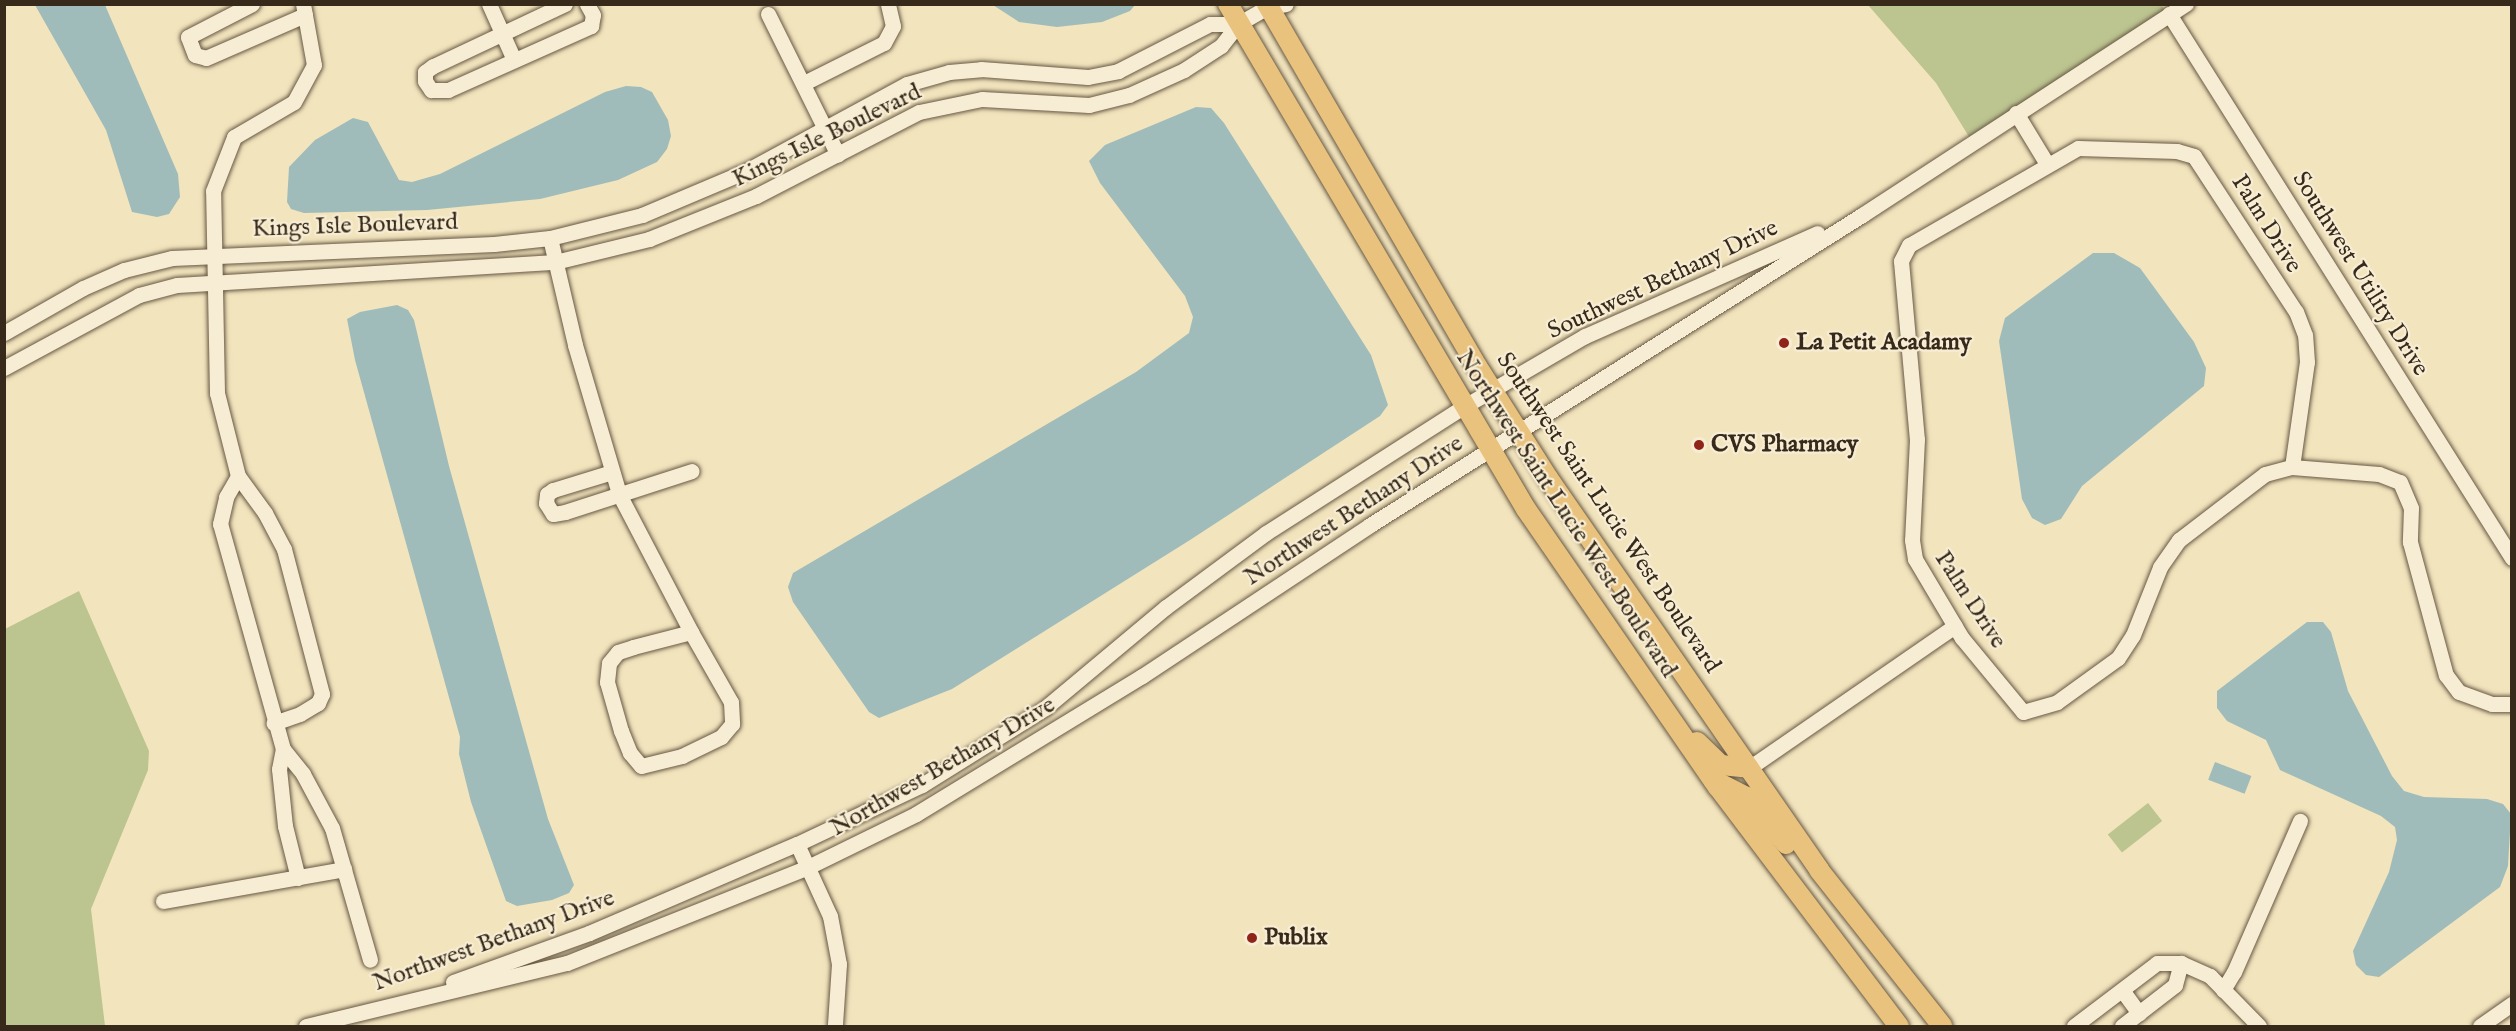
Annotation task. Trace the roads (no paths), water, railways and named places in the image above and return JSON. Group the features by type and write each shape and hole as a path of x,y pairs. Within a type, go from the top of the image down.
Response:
{"main road":[{"name":"Northwest Saint Lucie West Boulevard","path":"1228,4 1490,450 1654,696 1713,780 1899,1026"},
{"name":"Southwest Saint Lucie West Boulevard","path":"1273,5 1491,390 1749,768 1862,925 1942,1026"},
{"path":"1654,696 1721,765 1749,768"},
{"path":"1713,780 1752,802 1827,896 1862,925"}],"street":[{"path":"252,4 188,37 195,54 206,58 304,10 314,65 294,102 234,137 213,191 217,284 217,393 238,476 266,513 284,549 322,694 318,702 300,714 274,723"},
{"path":"489,4 514,60"},
{"path":"565,4 433,66 425,72 424,81 430,90 448,90 591,26 593,15 586,4"},
{"path":"804,83 884,43 893,26 888,4"},
{"name":"Southwest Bethany Drive","path":"1490,450 2186,4"},
{"path":"1238,24 1273,5"},
{"path":"768,14 838,155"},
{"name":"Southwest Utility Drive","path":"2169,14 2511,558"},
{"name":"Kings Isle Boulevard","path":"4,333 83,288 124,270 172,258 216,254 494,244 550,238 642,215 746,171 907,84 949,72 981,69 1088,77 1118,71 1210,24 1238,24"},
{"name":"Kings Isle Boulevard","path":"4,368 139,295 177,285 555,262 649,239 709,216 838,155 918,112 955,101 982,99 1089,105 1129,95 1193,64 1221,46 1238,24"},
{"path":"2016,112 2047,164"},
{"name":"Palm Drive","path":"2292,467 2307,362 2305,335 2296,312 2194,156 2177,151 2103,146 2078,148 1909,245 1901,261 1917,439 1913,549 1915,559 1955,626 2023,712 2057,702 2118,658 2133,635 2160,567 2179,540 2265,474 2292,467 2379,474 2400,482 2411,508 2410,542 2446,675 2459,692 2492,704 2511,704"},
{"name":"Southwest Bethany Drive","path":"1463,407 1585,336 1784,249 1884,199"},
{"path":"550,238 619,495 691,632 731,702 732,724 722,737 682,756 641,766 630,753 621,731 607,682 609,663 618,652 691,632"},
{"name":"Northwest Bethany Drive","path":"366,1011 589,933 797,844 922,785 1045,708 1166,607 1266,533 1463,407"},
{"name":"Northwest Bethany Drive","path":"306,1026 567,963 808,867 916,814 1052,732 1490,450"},
{"path":"612,472 553,490 547,494 546,503 553,514 692,471"},
{"path":"238,476 226,497 220,525 274,723 283,749 303,774 332,828 370,960"},
{"path":"1749,768 1955,626"},
{"path":"283,749 279,769 285,825 298,878"},
{"path":"2223,990 2300,821"},
{"path":"797,844 830,916 838,964 833,1026"},
{"path":"163,901 344,869"},
{"path":"2074,1026 2157,963 2181,963 2210,976 2259,1026"},
{"path":"2122,1026 2175,985 2181,963"},
{"path":"2122,990 2139,1013"},
{"path":"2480,1026 2511,1004"}],"water":[{"path":"35,5 105,5 178,174 180,197 169,214 157,217 132,212 106,130"},
{"path":"993,5 1135,5 1130,11 1102,22 1057,27 1019,22"},
{"path":"626,86 641,87 652,92 668,120 671,136 667,149 657,162 618,180 540,199 427,210 304,213 291,209 287,202 289,167 315,140 353,118 368,122 399,180 412,182 440,174 605,92"},
{"path":"1196,107 1211,108 1224,123 1371,355 1388,405 1380,416 1190,540 952,689 879,718 869,712 793,602 788,587 793,573 1136,372 1189,333 1193,317 1185,296 1100,183 1089,161 1105,145"},
{"path":"2093,253 2114,253 2140,268 2194,342 2206,368 2204,386 2082,486 2061,519 2045,525 2032,518 2022,499 1999,341 2005,318"},
{"path":"397,305 408,310 414,320 449,466 548,819 574,885 569,893 552,900 517,906 506,901 471,802 459,754 460,737 355,360 347,319 360,312"},
{"path":"2307,622 2323,622 2331,632 2348,691 2392,776 2404,791 2424,797 2487,799 2503,804 2511,814 2508,866 2500,887 2379,977 2366,975 2356,965 2353,951 2389,872 2397,840 2395,827 2381,816 2280,770 2266,740 2227,721 2217,708 2217,691"},
{"path":"2215,762 2251,776 2245,794 2208,780"}],"place":[{"name":"La Petit Acadamy","path":"1784,343"},
{"name":"CVS Pharmacy","path":"1699,445"},
{"name":"Publix","path":"1252,938"}]}
